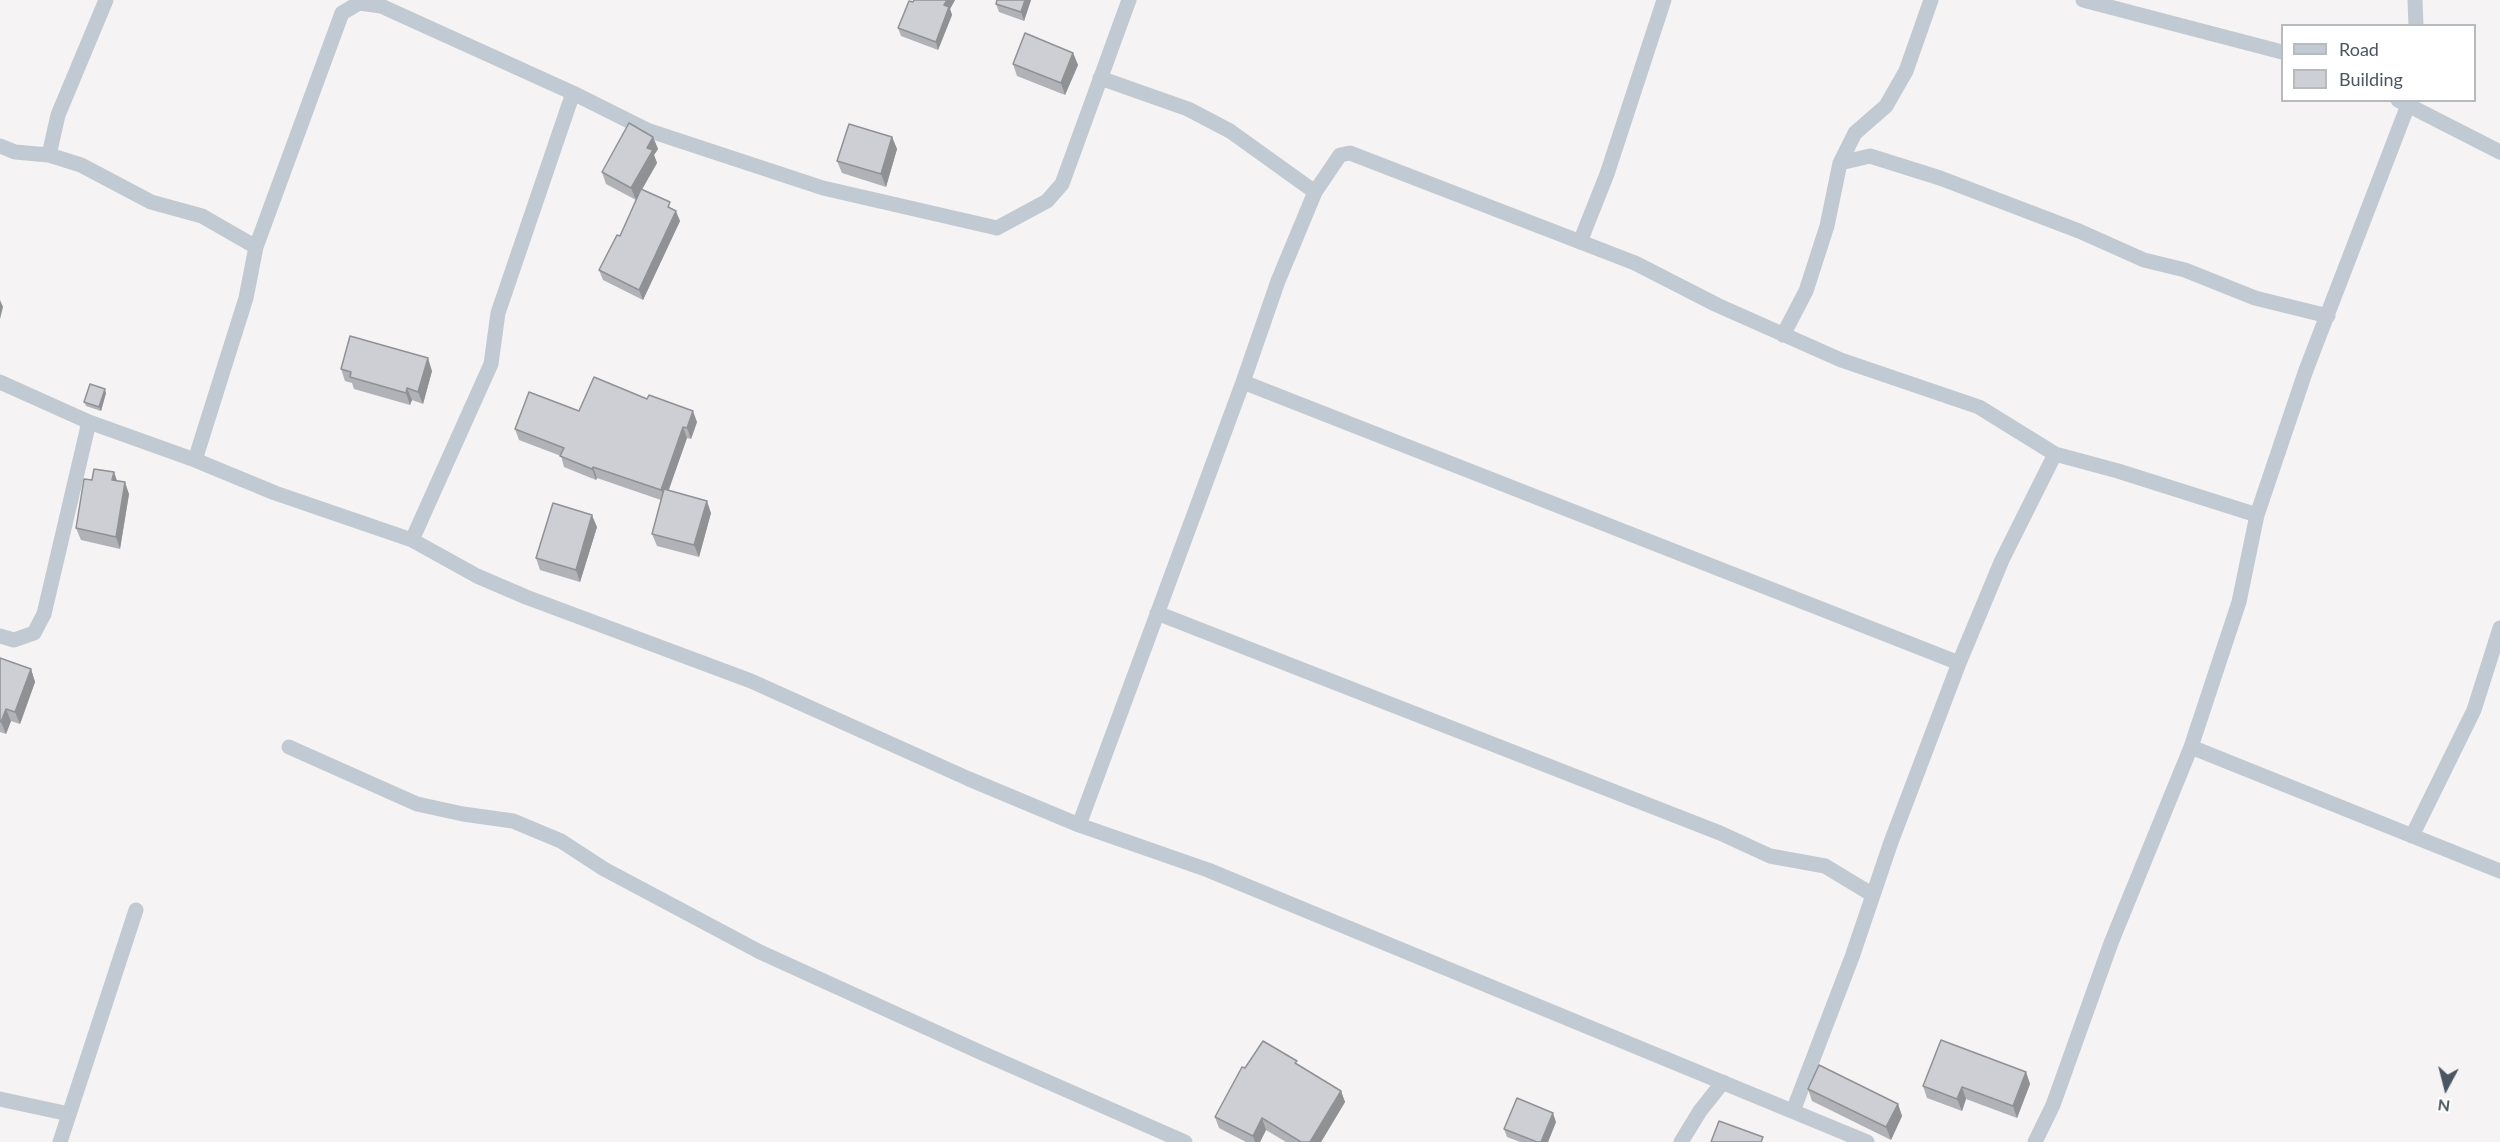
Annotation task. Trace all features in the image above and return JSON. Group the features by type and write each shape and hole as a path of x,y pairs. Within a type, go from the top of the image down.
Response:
{"street":[{"path":"49,155 58,115 106,0"},
{"path":"195,460 246,298 256,247 342,13 359,2 381,6 573,93 647,130 823,188 997,228 1047,201 1062,184 1129,0"},
{"path":"1580,242 1607,174 1664,0"},
{"path":"1783,335 1806,291 1827,226 1840,163 1855,133 1886,106 1906,71 1931,0"},
{"path":"2084,0 2281,51"},
{"path":"2415,0 2416,24"},
{"path":"1100,78 1188,109 1230,131 1314,192"},
{"path":"412,540 491,364 498,313 573,93"},
{"path":"2035,1142 2053,1105 2111,943 2191,747 2238,602 2257,515 2306,370 2328,316 2405,102 2500,152"},
{"path":"0,146 15,152 49,155 81,165 151,202 202,216 256,247"},
{"path":"1079,825 1243,382 1278,281 1314,192 1340,154 1350,153 1635,263 1717,305 1841,360 1978,407 2055,454 2118,471 2257,515"},
{"path":"1840,163 1870,156 1920,172 2079,231 2145,260 2185,270 2255,298 2328,316"},
{"path":"0,382 89,422 195,460 275,493 412,540 477,576 526,597 751,681 969,779 1079,825 1208,870 1867,1142"},
{"path":"1243,382 1959,663"},
{"path":"0,636 14,640 34,633 44,614 89,422"},
{"path":"1793,1111 1852,957 1959,663 2002,560 2055,454"},
{"path":"1156,613 1720,833 1770,855 1825,866 1873,895"},
{"path":"2412,836 2474,710 2500,628"},
{"path":"288,747 417,804 463,814 513,821 561,841 604,869 760,952 1185,1142"},
{"path":"2191,747 2500,872"},
{"path":"62,1141 136,910"},
{"path":"1681,1142 1700,1111 1723,1082"},
{"path":"0,1099 69,1114"}],"building":[{"path":"947,0 944,5 949,7 936,42 898,28 909,1"},
{"path":"997,0 1025,0 1021,12 996,4"},
{"path":"1025,33 1073,53 1061,83 1013,64"},
{"path":"629,123 653,137 647,148 653,150 631,188 602,172"},
{"path":"849,124 892,137 881,174 837,161"},
{"path":"641,189 670,202 668,207 676,211 639,290 599,270 617,235 620,236"},
{"path":"350,336 428,358 418,392 407,388 406,393 350,377 351,372 341,369"},
{"path":"594,377 647,399 649,395 693,411 687,428 683,427 661,490 593,467 592,469 560,456 564,448 515,429 529,392 579,411"},
{"path":"90,384 105,389 99,407 84,402"},
{"path":"94,469 114,472 112,480 125,482 116,537 76,528 84,479 92,480"},
{"path":"664,489 707,501 694,545 652,534"},
{"path":"553,503 592,515 576,570 536,558"},
{"path":"0,658 31,669 15,712 6,709 1,722 0,721"},
{"path":"1941,1040 2026,1072 2013,1106 1962,1087 1957,1099 1923,1086"},
{"path":"1263,1041 1341,1091 1310,1142 1301,1142 1262,1118 1253,1136 1215,1117 1242,1067 1245,1068"},
{"path":"1819,1065 1898,1104 1886,1127 1808,1089"},
{"path":"1517,1098 1553,1113 1541,1142 1504,1129"},
{"path":"1719,1121 1763,1137 1761,1142 1711,1142"}]}
